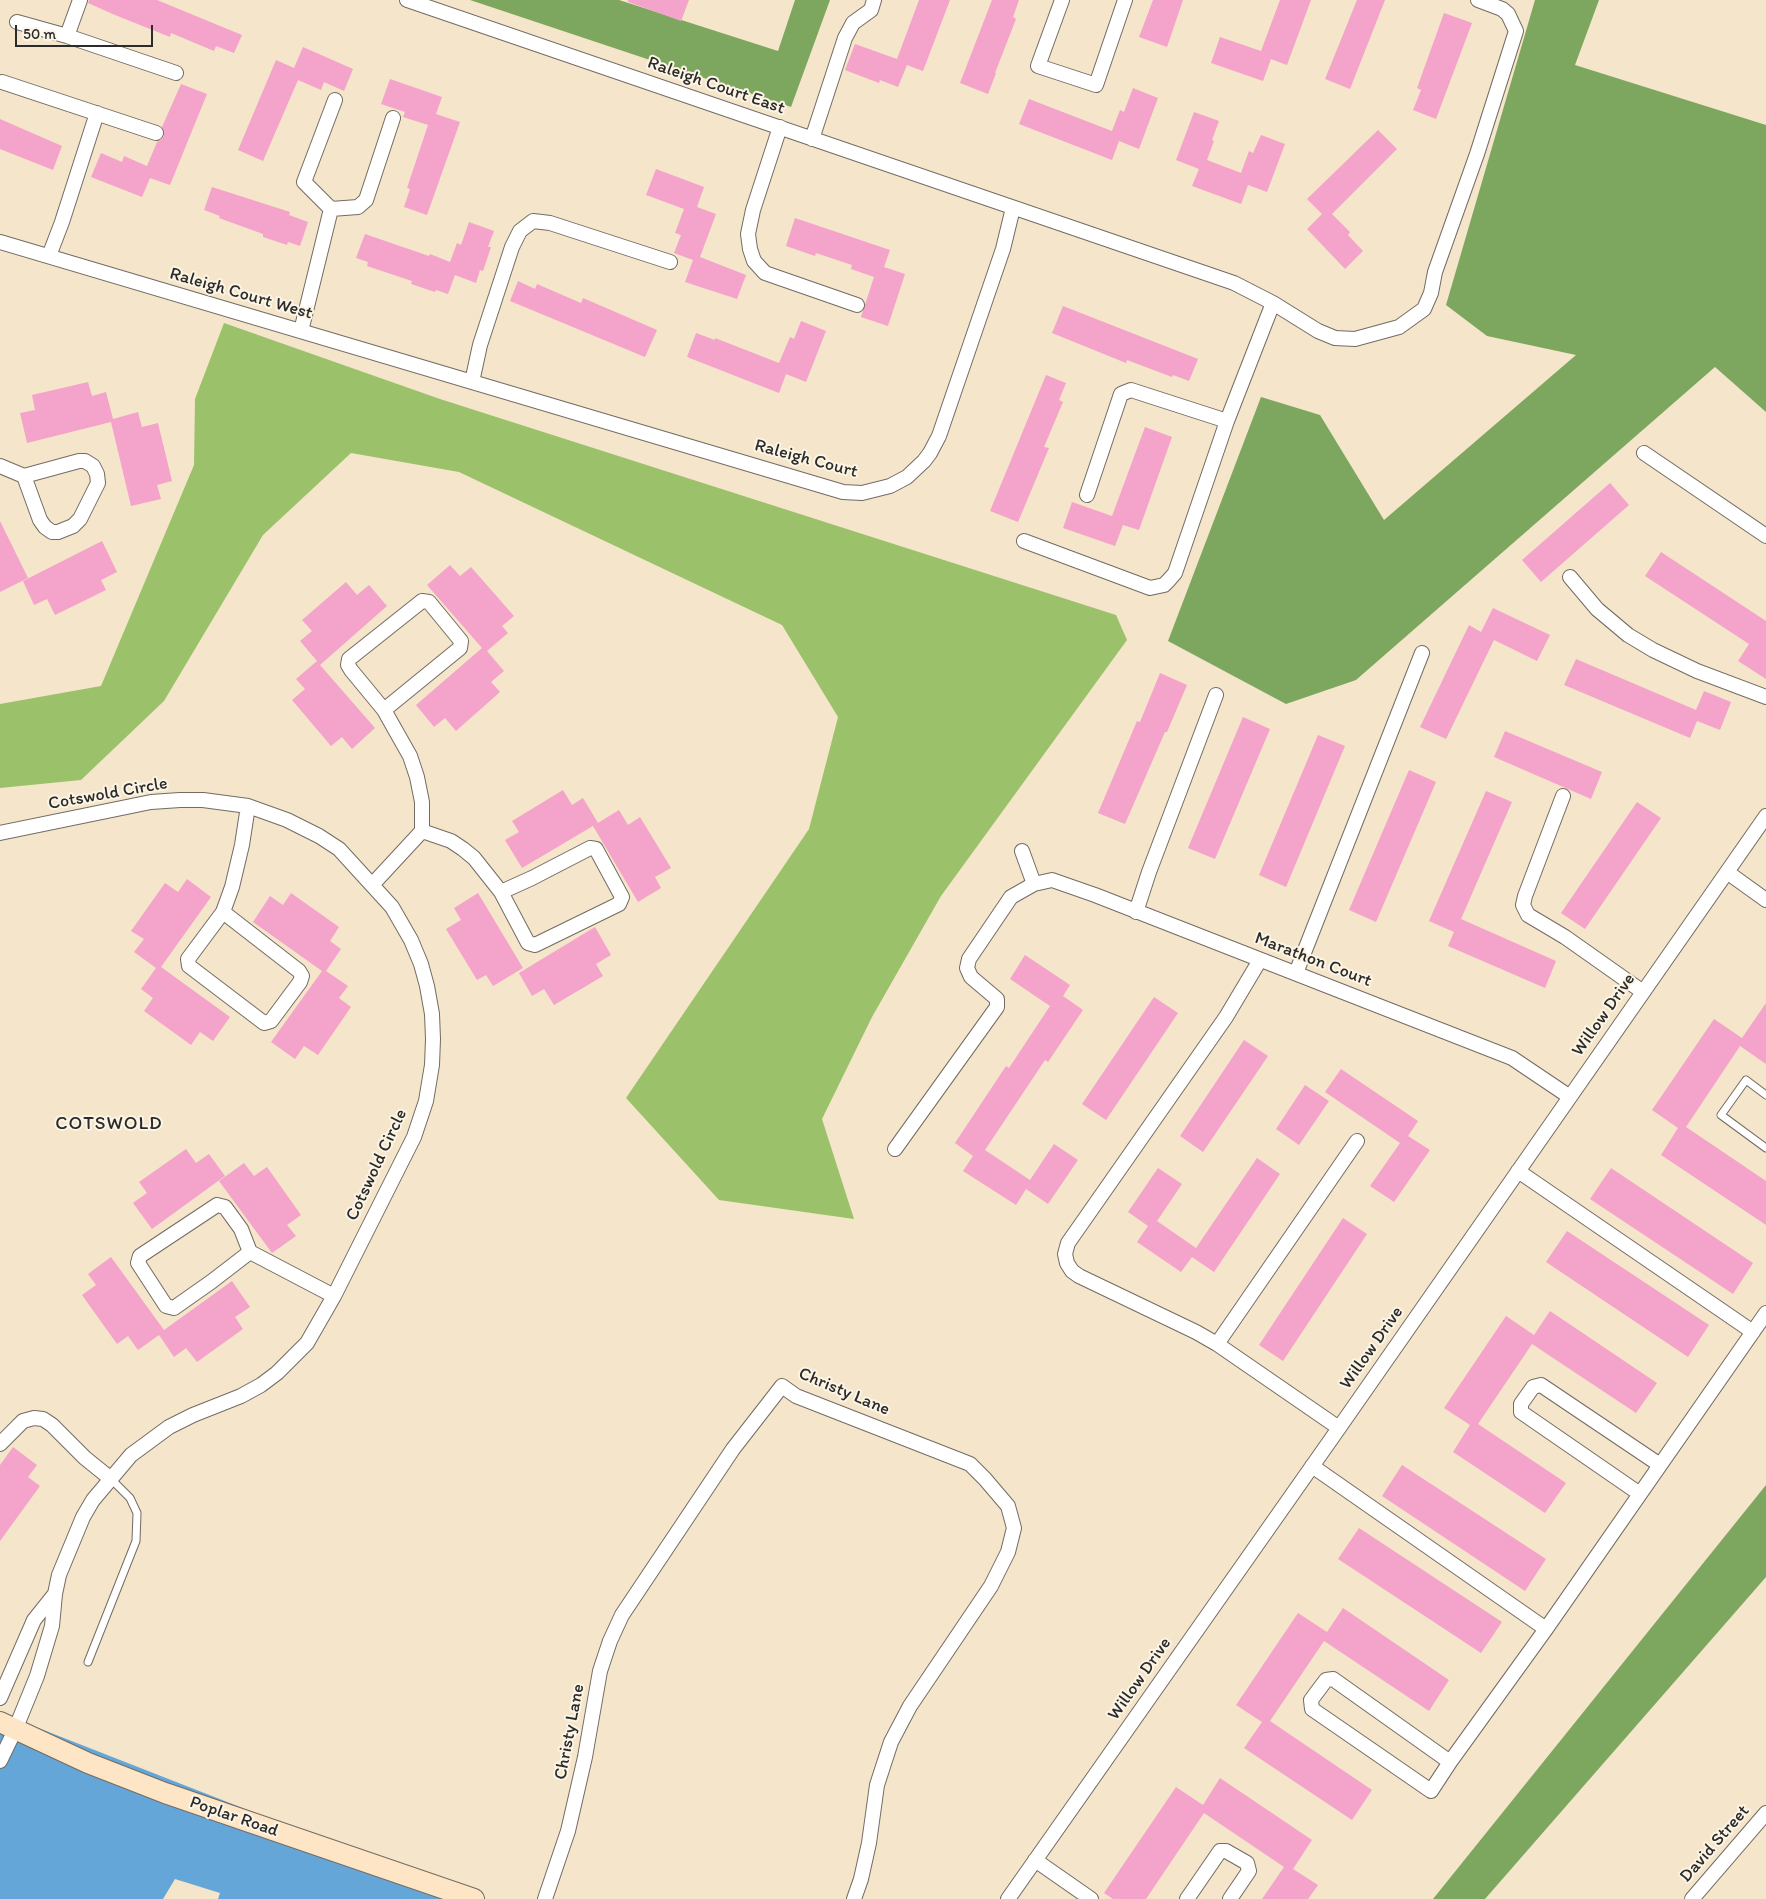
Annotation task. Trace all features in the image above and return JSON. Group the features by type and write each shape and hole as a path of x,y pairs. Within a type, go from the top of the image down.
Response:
{"street":[{"path":"67,36 80,0"},
{"name":"Raleigh Court East","path":"407,0 1234,283 1273,303 1318,331 1335,338 1356,339 1399,327 1424,309 1431,293 1435,272 1477,154 1516,31 1508,14 1502,9 1478,0"},
{"path":"812,139 845,38 853,23 871,10 874,0"},
{"path":"1062,0 1038,66 1096,85 1125,0"},
{"path":"17,22 67,36 176,73"},
{"path":"2,82 156,133"},
{"path":"335,100 304,182 331,209 358,207 366,200 393,118"},
{"path":"48,256 62,222 97,113"},
{"path":"780,127 753,210 748,234 754,261 765,273 857,305"},
{"name":"Raleigh Court","path":"472,382 843,492 862,493 890,486 907,477 924,461 939,436 1003,248 1013,208"},
{"path":"301,331 331,209"},
{"path":"472,382 480,344 512,247 520,231 533,221 550,223 670,262"},
{"name":"Raleigh Court West","path":"0,242 472,382"},
{"path":"1024,541 1150,588 1164,585 1175,574 1227,421 1273,303"},
{"path":"1087,495 1121,394 1131,390 1227,421"},
{"path":"1644,453 1766,536"},
{"path":"0,466 24,476 70,463 85,461 93,466 97,474 98,483 80,519 72,526 58,532 52,532 40,520 24,476"},
{"path":"1570,577 1597,609 1628,635 1653,650 1697,671 1766,697"},
{"path":"372,884 422,831 422,802 410,756 384,710 348,665 350,659 422,601 430,602 461,641 460,648 384,710"},
{"path":"1296,973 1422,653"},
{"path":"1136,912 1149,872 1216,696"},
{"path":"1563,796 1525,896 1523,906 1528,915 1566,937 1643,992"},
{"name":"Cotswold Circle","path":"0,833 152,802 180,800 203,800 248,806 286,820 319,836 346,856 392,907 411,940 421,964 432,1014 432,1065 426,1101 414,1137 334,1296 307,1343 278,1373 241,1396 169,1427 131,1455 93,1500 83,1517 59,1575 52,1626 37,1676 8,1726 0,1761"},
{"path":"223,912 299,971 302,976 300,982 271,1021 264,1023 189,966 188,959 223,912 232,887 242,845 248,806"},
{"name":"Willow Drive","path":"1008,1899 1766,816"},
{"path":"422,831 452,841 474,858 501,892 528,943 535,945 619,904 622,897 596,849 590,848 501,892"},
{"path":"895,1149 997,1007 997,999 971,977 968,968 969,959 1011,897 1034,884 1022,851"},
{"path":"1727,872 1766,900"},
{"name":"Marathon Court","path":"1034,884 1052,880 1065,884 1512,1058 1570,1097"},
{"path":"1260,960 1226,1017 1068,1242 1065,1254 1067,1263 1072,1271 1079,1276 1217,1344 1339,1428"},
{"path":"1217,1344 1357,1141"},
{"path":"1518,1171 1753,1332"},
{"path":"250,1252 174,1308 166,1306 138,1262 140,1256 217,1204 225,1207 241,1229 250,1252 334,1296"},
{"path":"1450,1762 1332,1679 1326,1680 1311,1700 1312,1709 1431,1791 1766,1313"},
{"path":"1640,1494 1521,1412 1521,1404 1533,1387 1541,1384 1660,1465"},
{"name":"Christy Lane","path":"545,1899 568,1830 585,1757 600,1671 610,1641 622,1615 732,1449 782,1386 796,1396 970,1464 1008,1506 1014,1528 1008,1552 991,1586 910,1706 891,1742 877,1785 869,1843 861,1879 854,1899"},
{"path":"0,1444 23,1421 34,1418 42,1419 52,1425 85,1458 111,1479"},
{"path":"1312,1466 1546,1629"},
{"name":"Cotswold Circle","path":"0,1698 34,1620 55,1594"},
{"name":"Poplar Road","path":"8,1726 88,1763 165,1793 474,1899"},
{"name":"David Street","path":"1692,1899 1766,1813"},
{"path":"1187,1899 1220,1851 1226,1851 1247,1863 1249,1871 1230,1899"},
{"path":"1036,1860 1091,1899"}],"lane":[{"path":"1766,1094 1746,1080 1721,1116 1766,1148"},
{"path":"88,1662 136,1541 136,1513 130,1498 111,1479"}],"green space":[{"path":"470,0 619,0 778,51 795,0 830,0 791,107"},
{"path":"1535,0 1599,0 1575,65 1766,125 1766,412 1715,367 1356,680 1286,704 1168,641 1261,397 1320,415 1384,520 1576,355 1487,336 1446,305"},
{"path":"224,323 440,399 1116,615 1127,640 941,896 872,1017 822,1119 854,1219 719,1200 626,1098 809,829 838,717 782,625 459,472 351,453 263,535 164,701 81,780 0,788 0,704 101,686 194,465 195,399"},
{"path":"1766,1485 1766,1577 1485,1899 1433,1899"}],"water":[{"path":"0,1713 475,1899 218,1899 220,1893 175,1879 163,1899 0,1899"}],"building":[{"path":"89,0 157,0 242,35 234,53 216,46 214,51 171,33 170,37 115,15 88,3"},
{"path":"628,0 689,0 681,21 628,2"},
{"path":"919,0 950,0 923,71 907,65 898,87 880,80 879,83 845,70 855,44 897,59"},
{"path":"992,0 1019,0 1013,17 1016,19 988,94 960,83"},
{"path":"1153,0 1183,0 1167,47 1139,37"},
{"path":"1280,0 1311,0 1287,65 1271,59 1263,81 1211,63 1220,37 1261,51"},
{"path":"1357,0 1385,0 1350,89 1325,79"},
{"path":"1444,13 1472,23 1436,119 1413,110 1421,90 1417,88"},
{"path":"303,47 353,69 344,91 324,82 321,90 298,80 263,161 238,150 276,60 294,68"},
{"path":"390,79 442,97 436,114 460,122 427,215 404,207 410,189 407,188 428,125 403,117 405,112 381,104"},
{"path":"181,84 207,94 170,185 150,178 142,197 91,177 101,153 122,162 124,156 147,166 157,142 164,136 162,127"},
{"path":"1133,88 1158,98 1139,149 1119,141 1112,160 1019,124 1029,99 1112,131 1120,110 1124,112"},
{"path":"1194,112 1219,121 1207,160 1241,173 1249,151 1253,153 1261,135 1285,144 1267,192 1248,185 1241,204 1192,186 1199,169 1176,160"},
{"path":"0,119 62,146 53,170 0,149"},
{"path":"1378,130 1397,149 1332,214 1350,232 1348,235 1363,251 1345,269 1307,229 1322,214 1307,199"},
{"path":"656,169 704,187 697,207 716,214 700,257 746,275 737,299 685,282 693,260 674,253 681,235 675,233 684,209 646,195"},
{"path":"212,187 290,212 289,215 308,222 300,246 288,242 287,245 263,237 263,234 219,218 220,216 204,210"},
{"path":"795,218 890,250 884,267 905,274 888,326 861,317 874,277 851,269 852,265 816,253 815,256 786,246"},
{"path":"469,222 494,231 488,247 491,247 483,271 480,270 476,283 455,275 448,294 411,284 412,281 367,266 368,262 356,258 365,234 450,262 457,243 461,245"},
{"path":"518,281 535,289 537,284 581,303 583,298 657,330 645,357 510,301"},
{"path":"1063,306 1198,359 1189,381 1173,375 1172,377 1127,360 1126,363 1052,333"},
{"path":"801,321 826,331 806,382 786,374 779,393 687,357 696,333 715,340 715,338 779,363 790,337 794,339"},
{"path":"1046,375 1066,383 1059,400 1063,402 1044,447 1049,448 1018,522 990,511"},
{"path":"88,382 92,396 106,392 113,419 138,412 142,427 158,423 172,481 157,485 161,499 131,506 111,422 27,443 20,413 35,410 32,395"},
{"path":"1145,427 1172,437 1139,530 1123,525 1115,546 1063,528 1072,502 1112,516"},
{"path":"1610,483 1629,505 1541,582 1522,560"},
{"path":"0,521 28,578 0,592"},
{"path":"102,541 117,572 101,580 106,590 55,615 47,599 34,605 23,581"},
{"path":"1661,552 1766,621 1766,679 1738,661 1749,644 1645,576"},
{"path":"450,565 460,576 471,567 514,616 502,626 508,633 487,651 504,671 491,682 500,692 456,731 445,718 434,727 416,705 482,648 427,585"},
{"path":"346,582 357,595 369,585 387,606 320,665 375,728 352,749 342,737 331,746 292,700 305,689 296,679 317,661 300,641 312,631 302,620"},
{"path":"1493,608 1550,635 1537,661 1494,640 1446,739 1420,727 1469,625 1481,632"},
{"path":"1576,659 1696,710 1704,691 1731,702 1720,730 1697,721 1690,738 1564,685"},
{"path":"1160,673 1187,685 1125,824 1098,813 1137,721 1140,722"},
{"path":"1243,717 1270,729 1215,859 1188,848"},
{"path":"1505,731 1602,772 1591,799 1494,757"},
{"path":"1318,735 1345,746 1286,887 1259,875"},
{"path":"1409,770 1436,782 1376,922 1349,910"},
{"path":"563,790 572,805 583,798 598,823 522,868 505,840 519,832 512,821"},
{"path":"1486,791 1512,802 1461,919 1556,961 1545,988 1448,946 1454,932 1429,921"},
{"path":"1637,802 1661,818 1585,929 1561,913"},
{"path":"619,810 628,825 640,817 671,868 655,877 661,888 638,902 593,826"},
{"path":"187,879 211,897 161,967 230,1017 213,1041 200,1032 191,1045 144,1011 153,998 141,989 156,968 134,952 144,939 131,931 165,883 178,892"},
{"path":"291,893 339,927 330,941 341,949 326,971 348,986 339,998 351,1007 318,1055 304,1046 295,1059 271,1042 322,971 253,922 270,896 283,905"},
{"path":"478,893 523,968 493,986 486,975 477,980 446,929 461,920 454,908"},
{"path":"595,927 611,955 596,964 603,976 554,1005 544,989 532,996 519,973"},
{"path":"1025,955 1070,985 1063,996 1083,1010 1048,1062 1045,1060 985,1150 1030,1180 1054,1144 1078,1160 1048,1204 1026,1189 1016,1205 963,1171 973,1156 955,1143 1006,1066 1009,1068 1050,1006 1010,979"},
{"path":"1154,997 1178,1013 1106,1120 1082,1104"},
{"path":"1766,1003 1766,1064 1740,1046 1686,1127 1766,1181 1766,1225 1661,1155 1678,1128 1652,1110 1714,1019 1742,1038"},
{"path":"1244,1040 1268,1056 1203,1152 1180,1136"},
{"path":"1341,1069 1418,1121 1408,1136 1430,1150 1394,1202 1370,1186 1400,1143 1325,1092"},
{"path":"1305,1085 1329,1101 1299,1145 1276,1129"},
{"path":"186,1149 196,1163 209,1154 225,1176 152,1229 133,1203 147,1193 139,1182"},
{"path":"1257,1158 1280,1174 1214,1272 1192,1257 1181,1272 1137,1242 1148,1226 1128,1212 1158,1168 1182,1184 1157,1221 1196,1248"},
{"path":"244,1163 254,1176 267,1167 301,1215 287,1225 296,1236 272,1253 219,1181"},
{"path":"1611,1168 1753,1263 1733,1294 1590,1199"},
{"path":"1343,1218 1367,1234 1283,1361 1259,1345"},
{"path":"1567,1231 1709,1325 1688,1357 1546,1262"},
{"path":"111,1257 164,1330 232,1281 250,1307 235,1317 243,1329 197,1362 186,1348 174,1357 159,1335 138,1350 128,1336 117,1344 82,1295 96,1285 88,1274"},
{"path":"1550,1311 1657,1383 1636,1413 1532,1344 1478,1424 1566,1483 1545,1513 1453,1452 1470,1425 1444,1408 1506,1316 1534,1335"},
{"path":"13,1447 37,1465 28,1477 40,1486 0,1541 0,1465"},
{"path":"1402,1465 1546,1559 1525,1591 1382,1496"},
{"path":"1359,1528 1502,1622 1481,1653 1338,1559"},
{"path":"1343,1608 1449,1680 1429,1711 1324,1641 1270,1721 1372,1790 1352,1820 1244,1748 1262,1722 1236,1705 1298,1613 1327,1632"},
{"path":"1220,1778 1312,1840 1293,1869 1318,1885 1308,1899 1262,1899 1284,1867 1204,1813 1146,1899 1113,1899 1104,1893 1176,1787 1203,1805"}],"district":[{"name":"COTSWOLD","path":"109,1124"}]}
